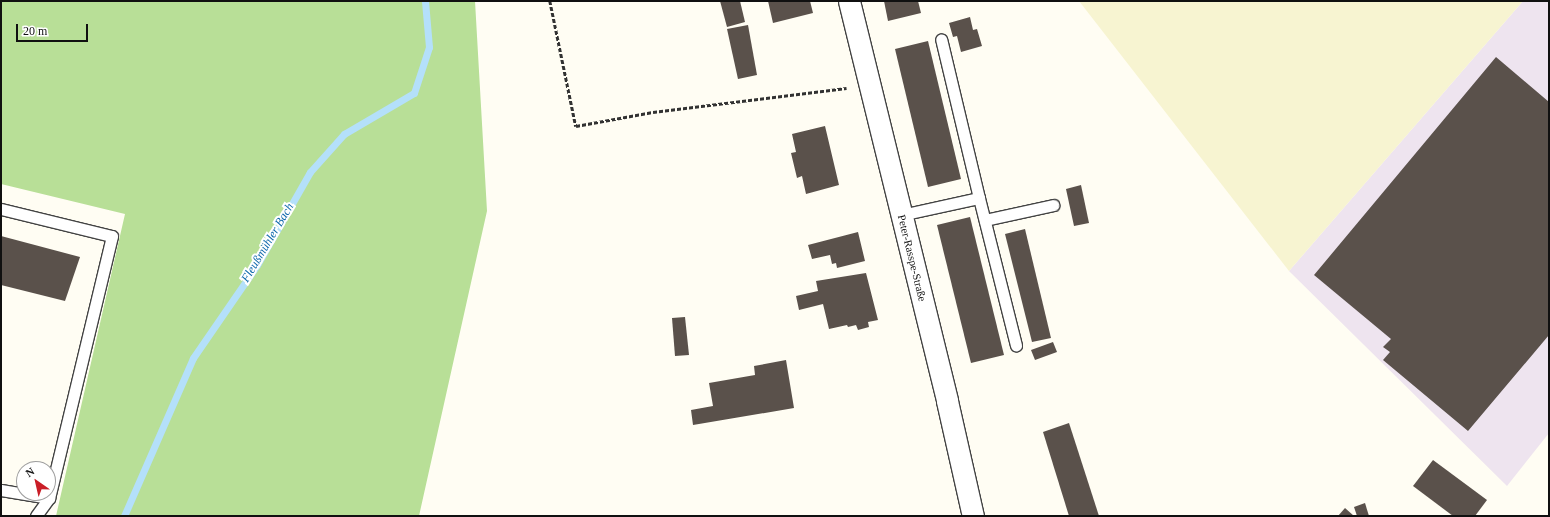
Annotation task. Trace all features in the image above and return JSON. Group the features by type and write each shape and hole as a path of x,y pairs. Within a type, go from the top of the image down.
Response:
{"street":[{"name":"Peter-Rasspe-Straße","path":"849,1 974,516"}],"lane":[{"path":"941,39 1016,345"},
{"path":"902,215 979,198"},
{"path":"985,220 1053,205"},
{"path":"1,209 112,236 56,469"},
{"path":"1,490 16,492"},
{"path":"36,516 47,501"}],"path":[{"path":"550,1 576,126 653,112 870,86"}],"shaded area":[{"path":"1079,1 1523,1 1289,271"},
{"path":"1523,1 1549,1 1549,433 1507,486 1289,271"}],"green space":[{"path":"1,1 475,1 487,211 419,516 56,516 125,214 1,184"}],"building":[{"path":"720,1 740,1 745,22 727,27"},
{"path":"768,1 810,1 813,13 773,23"},
{"path":"884,1 918,1 921,13 888,21"},
{"path":"970,17 973,30 977,29 982,46 961,52 957,36 953,37 949,23"},
{"path":"748,25 757,75 738,79 727,29"},
{"path":"928,41 961,179 928,187 895,49"},
{"path":"1496,57 1549,102 1549,335 1468,431 1383,360 1390,352 1383,347 1391,339 1314,275"},
{"path":"825,126 839,185 806,194 802,176 797,178 791,153 796,152 792,134"},
{"path":"1081,185 1089,223 1074,226 1066,189"},
{"path":"970,217 1004,355 971,363 937,225"},
{"path":"1025,229 1051,338 1032,342 1005,234"},
{"path":"858,232 865,261 837,268 836,263 832,264 830,255 812,259 808,245"},
{"path":"1,236 80,257 65,301 1,285"},
{"path":"866,273 878,320 868,322 869,327 858,330 856,325 848,327 847,325 829,329 823,304 799,310 796,296 818,291 816,281"},
{"path":"685,317 689,355 675,356 672,318"},
{"path":"1053,342 1057,352 1035,360 1031,350"},
{"path":"786,360 794,408 693,425 691,410 713,406 709,383 755,375 754,366"},
{"path":"1069,423 1099,516 1069,516 1043,432"},
{"path":"1433,460 1487,500 1475,516 1453,516 1413,486"},
{"path":"1365,503 1369,516 1357,516 1354,507"},
{"path":"1345,508 1354,516 1338,516"}],"waterway":[{"name":"Fleußmühler Bach","path":"124,516 193,358 257,265 310,172 344,134 414,93 429,47 425,1"}]}
